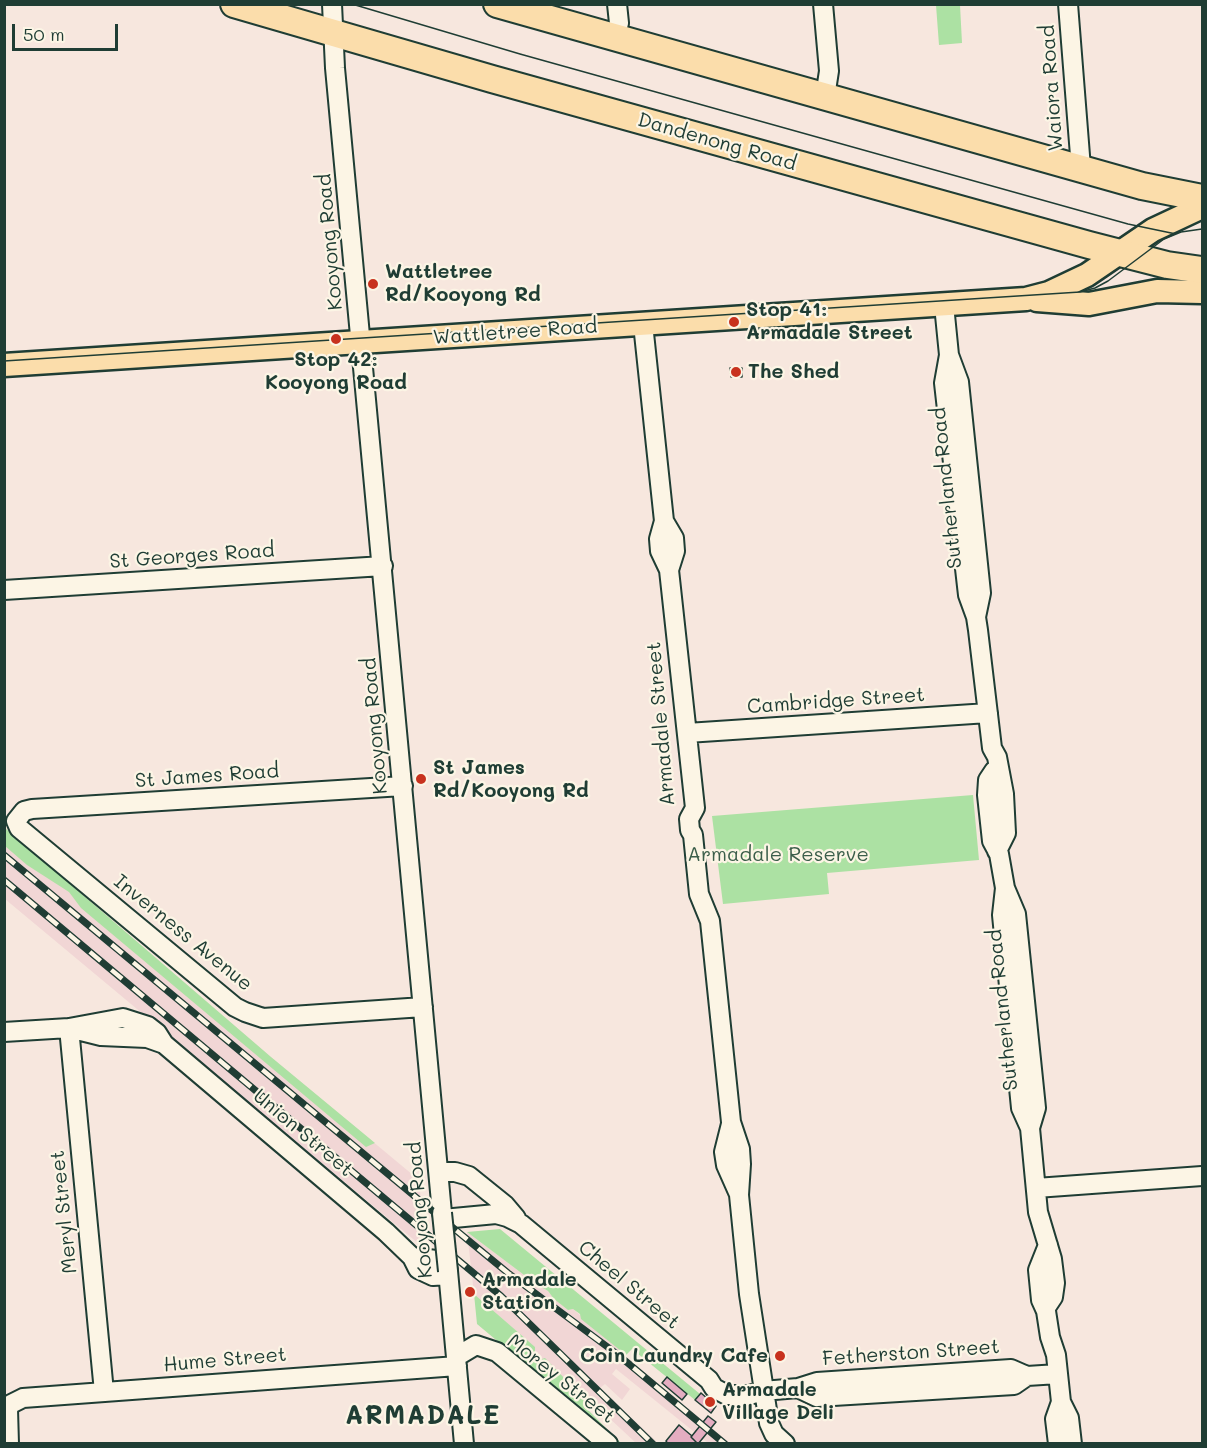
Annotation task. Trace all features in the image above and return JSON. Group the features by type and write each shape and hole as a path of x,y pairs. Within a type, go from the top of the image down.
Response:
{"highway":[{"name":"Dandenong Road","path":"234,4 581,104 1118,253 1167,265 1203,270"},
{"path":"497,4 1167,192 1203,198"}],"main road":[{"name":"Wattletree Road","path":"1026,299 1049,293 1087,275 1160,226 1203,207"},
{"name":"Wattletree Road","path":"4,364 1026,299 1089,304 1145,293 1203,292"}],"street":[{"name":"Kooyong Road","path":"332,4 423,1007 445,1216 445,1266 464,1443"},
{"path":"615,38 619,22 617,4"},
{"path":"823,4 829,71 825,97"},
{"name":"Waiora Road","path":"1068,4 1081,168"},
{"path":"1174,291 1192,296 1203,306"},
{"name":"Sutherland Road","path":"944,305 949,355 959,382 981,593 976,617 992,748 999,768 990,777 987,791 992,838 998,851 1005,888 1002,915 1021,1108 1030,1128 1038,1212 1048,1245 1038,1270 1041,1300 1045,1309 1058,1374 1061,1402 1069,1418 1072,1443"},
{"name":"Armadale Street","path":"642,324 664,522 659,539 660,551 669,570 695,808 689,819 690,830 693,835 699,894 710,921 731,1122 724,1152 726,1165 739,1195 749,1294 763,1391"},
{"name":"St Georges Road","path":"4,590 383,566"},
{"name":"Cambridge Street","path":"687,733 988,714"},
{"name":"St James Road","path":"17,817 24,811 32,809 403,786"},
{"name":"Inverness Avenue","path":"17,817 19,828 235,1007 245,1012 263,1018 423,1007"},
{"name":"Union Street","path":"4,1032 69,1028 101,1036 147,1038 164,1044 386,1232 412,1257 445,1266"},
{"name":"Meryl Street","path":"69,1028 104,1392"},
{"name":"Cheel Street","path":"439,1173 456,1172 469,1176 505,1205 521,1224"},
{"path":"1036,1188 1203,1176"},
{"name":"Cheel Street","path":"445,1216 496,1214 507,1216 521,1224 709,1380 720,1382 730,1388 751,1387 763,1391"},
{"name":"Morey Street","path":"456,1361 466,1349 476,1345 497,1352 608,1443"},
{"name":"Hume Street","path":"9,1443 6,1415 11,1404 23,1398 456,1361"},
{"name":"Fetherston Street","path":"763,1391 798,1388 817,1382 874,1386 942,1381 1011,1369 1027,1376 1058,1374"},
{"path":"763,1391 770,1428 785,1443"},
{"name":"Sutherland Road","path":"1058,1443 1055,1419 1061,1402"}],"shaded area":[{"path":"4,828 271,1057 419,1180 425,1249 5,899"},
{"path":"467,1232 548,1291 568,1310 573,1309 626,1355 625,1357 730,1443 708,1443 616,1369 612,1374 630,1389 622,1400 605,1384 600,1388 658,1443 636,1443 592,1402 589,1404 545,1359 535,1352 534,1347 474,1294"}],"green space":[{"path":"936,5 960,5 962,43 939,45"},
{"name":"Armadale Reserve","path":"973,795 979,860 827,873 829,894 723,904 712,816"},
{"path":"5,828 271,1057 375,1143 366,1147 81,908 69,892 27,865 5,846"},
{"path":"500,1229 700,1394 695,1400 632,1349 626,1355 581,1319 580,1314 573,1309 568,1310 548,1291 467,1232"},
{"path":"474,1294 535,1347 535,1352 542,1359 545,1358 589,1404 586,1408 621,1443 477,1324"}],"building":[{"name":"The Shed","path":"730,368 742,368 742,377 731,377"},
{"path":"667,1377 687,1394 682,1400 662,1383"},
{"path":"701,1393 716,1406 711,1413 695,1400"},
{"path":"708,1416 716,1422 698,1444 691,1437"},
{"path":"679,1425 698,1444 668,1444 666,1441"}],"tram line":[{"path":"352,4 520,54 1128,224 1176,234"},
{"path":"4,361 1080,292 1108,281 1164,239 1181,232 1202,229"}],"railway":[{"path":"4,855 508,1273 617,1354 725,1444"},
{"path":"4,880 501,1296 653,1444"}],"place":[{"name":"Wattletree Rd/Kooyong Rd","path":"373,284"},
{"name":"Stop 41: Armadale Street","path":"734,322"},
{"name":"Stop 42: Kooyong Road","path":"336,339"},
{"name":"The Shed","path":"736,372"},
{"name":"St James Rd/Kooyong Rd","path":"421,779"},
{"name":"Armadale Station","path":"470,1292"},
{"name":"Coin Laundry Cafe","path":"780,1356"},
{"name":"Armadale Village Deli","path":"710,1402"}],"district":[{"name":"ARMADALE","path":"423,1416"}]}
